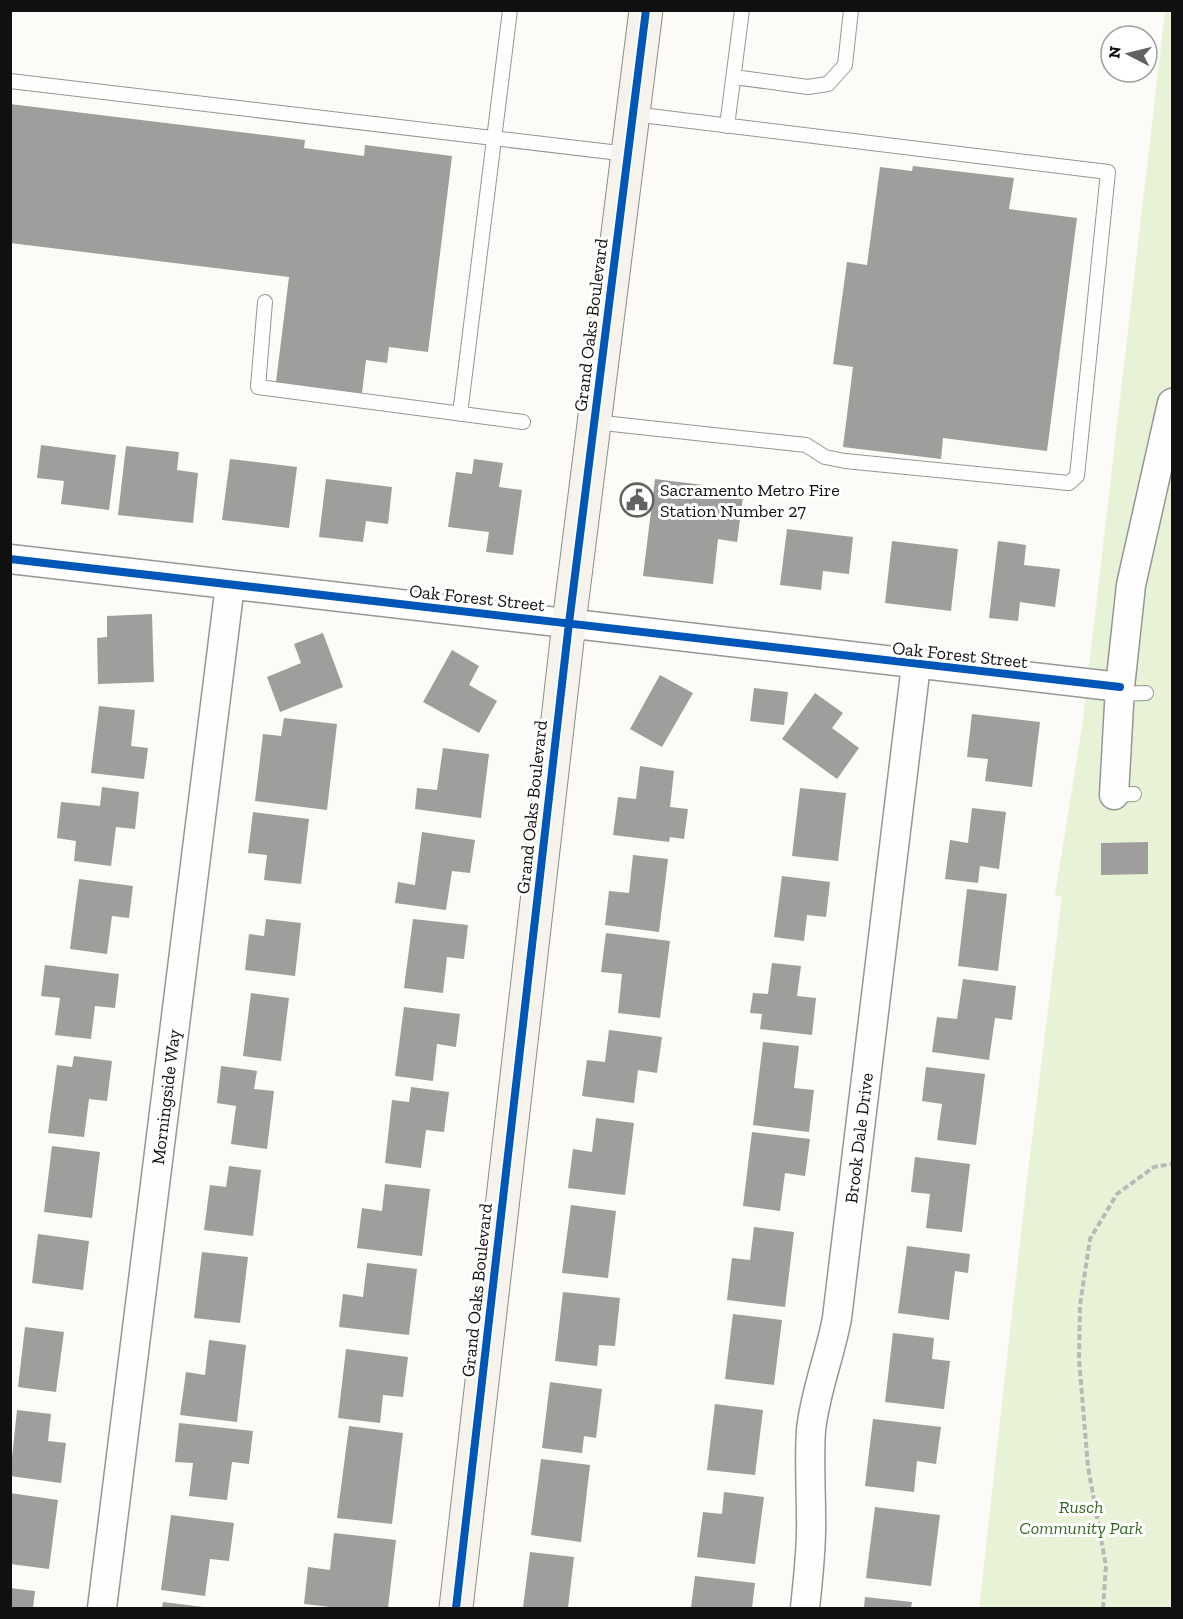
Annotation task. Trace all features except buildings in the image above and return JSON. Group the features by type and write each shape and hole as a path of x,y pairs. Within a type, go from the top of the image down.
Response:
{"street":[{"name":"Grand Oaks Boulevard","path":"456,1608 569,623 646,10"},
{"path":"1124,795 1131,585 1173,403"},
{"name":"Oak Forest Street","path":"10,559 569,623 1128,691"},
{"name":"Morningside Way","path":"102,1608 230,585"},
{"name":"Brook Dale Drive","path":"805,1608 810,1561 809,1474 812,1428 820,1382 837,1318 916,665"}],"lane":[{"path":"460,414 510,10"},
{"path":"727,126 742,10"},
{"path":"734,77 808,87 828,84 845,65 851,10"},
{"path":"10,81 628,154"},
{"path":"594,422 806,445 825,457 845,461 1069,483 1077,476 1108,172 633,114"},
{"path":"265,302 258,387 523,422"}],"path":[{"path":"1103,1608 1106,1566 1088,1467 1079,1359 1080,1305 1089,1239 1117,1194 1154,1167 1173,1164"}],"green space":[{"name":"Rusch Community Park","path":"1165,11 1172,11 1172,1608 979,1608 1029,1163 1062,897 1055,895 1082,727 1157,84 1159,84"}],"cycle path":[{"path":"456,1608 569,623 646,10"},
{"path":"10,559 1120,687"}],"place":[{"name":"Sacramento Metro Fire Station Number 27","path":"637,500"}]}
